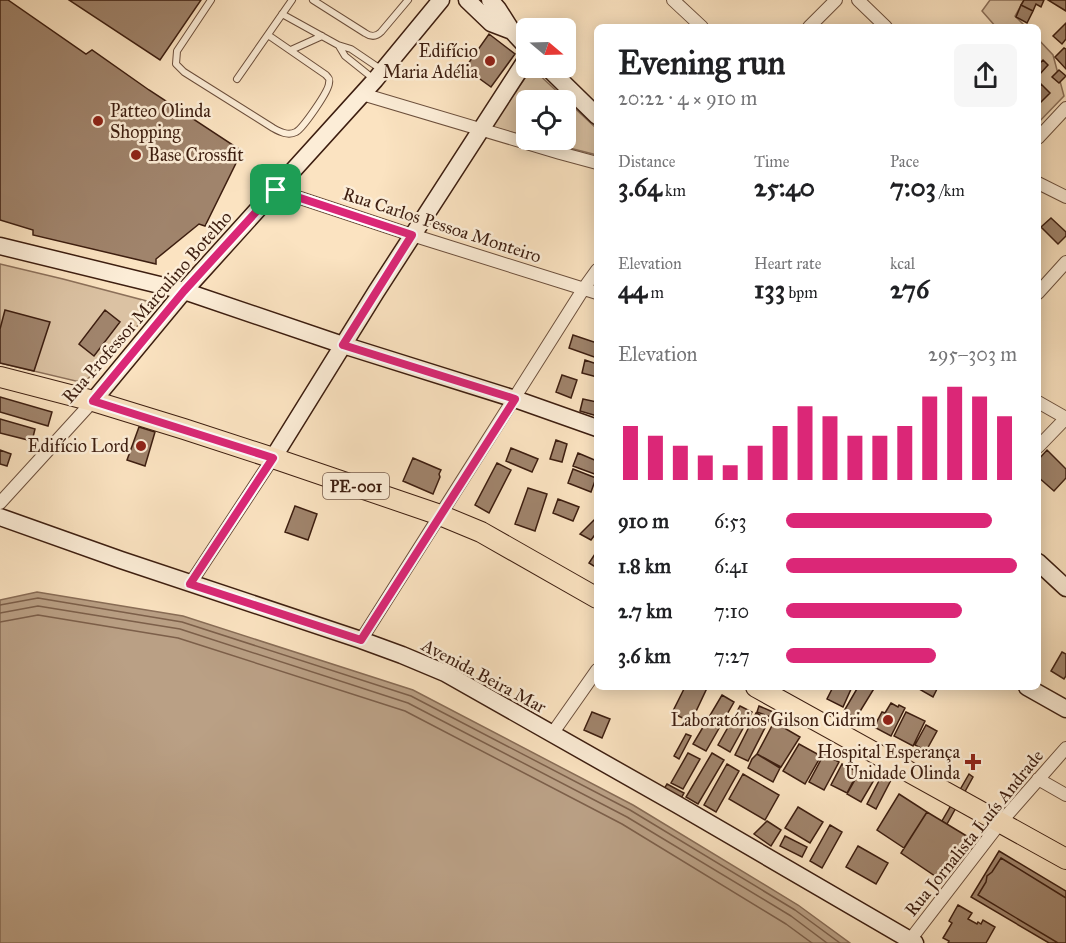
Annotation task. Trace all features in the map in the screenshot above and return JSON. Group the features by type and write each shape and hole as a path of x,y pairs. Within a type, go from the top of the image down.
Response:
{"main road":[{"name":"PE-001","path":"0,377 93,401 273,458 440,515 481,532 594,596"},
{"path":"761,690 1066,860"}],"street":[{"name":"Rua Professor Marculino Botelho","path":"0,503 93,401 184,291 379,75 441,0"},
{"path":"467,0 491,23 512,31"},
{"path":"490,0 516,35"},
{"path":"673,0 699,24"},
{"path":"812,24 836,0"},
{"path":"858,0 883,24"},
{"path":"190,584 273,458 412,235 516,76"},
{"path":"558,78 594,113"},
{"path":"362,94 594,162"},
{"path":"1041,135 1066,108"},
{"path":"1041,184 1066,197"},
{"name":"Rua Carlos Pessoa Monteiro","path":"276,190 594,292"},
{"path":"0,246 184,291 594,427"},
{"path":"1041,290 1066,262"},
{"path":"361,640 594,274"},
{"path":"1041,404 1066,418 1041,444"},
{"name":"Avenida Beira Mar","path":"0,517 190,584 361,640 445,673 913,942"},
{"path":"1041,565 1066,588"},
{"path":"552,734 594,674"},
{"path":"1032,690 1066,709"},
{"name":"Rua Jornalista Luís Andrade","path":"913,942 1000,823 1038,779 1063,756"},
{"path":"1038,779 1066,795"}],"lane":[{"path":"211,0 177,51 176,64 184,72 273,128 289,134 297,132 327,90 330,82 326,75 268,35"},
{"path":"237,79 292,0"},
{"path":"314,0 373,36 381,32 408,0"},
{"path":"282,14 351,50 379,75"},
{"path":"291,50 322,36"},
{"path":"338,45 345,56 379,75"}],"shaded area":[{"path":"990,0 1024,0 1015,16 1023,24 993,24 982,11"},
{"path":"1041,42 1053,55 1064,96 1041,120"},
{"path":"525,78 543,78 555,90 517,90"},
{"path":"516,91 516,133 491,127"},
{"path":"576,109 594,126 594,154 576,150"},
{"path":"0,264 158,304 84,383 0,363"}],"water":[{"path":"37,592 183,616 413,690 633,805 798,905 850,943 0,943 0,600"}],"building":[{"name":"Patteo Olinda Shopping","path":"0,0 8,0 86,54 92,50 242,151 205,226 199,224 156,259 156,264 33,235 33,230 0,220"},
{"path":"69,0 201,0 160,60"},
{"path":"1024,0 1044,0 1041,7 1036,4 1033,11 1021,5"},
{"path":"1048,0 1066,0 1066,11"},
{"path":"1021,5 1033,11 1027,23 1016,17"},
{"path":"1066,23 1066,39 1062,44 1053,36"},
{"name":"Edifício Maria Adélia","path":"489,34 515,54 491,87 465,68"},
{"path":"1064,48 1066,49 1066,69 1055,57"},
{"path":"1043,60 1048,65 1041,73"},
{"path":"1059,70 1066,76 1059,83 1052,77"},
{"path":"1041,84 1050,93 1041,102"},
{"path":"1051,218 1066,232 1066,236 1058,244 1041,227"},
{"path":"5,310 50,322 34,371 0,363 0,329"},
{"path":"105,310 120,322 94,356 79,344"},
{"path":"573,335 594,342 594,357 569,348"},
{"path":"585,360 594,363 594,376 582,373"},
{"path":"562,375 577,380 571,398 556,392"},
{"path":"0,397 52,412 48,426 0,412"},
{"path":"583,399 594,401 594,415 580,411"},
{"path":"0,419 35,429 32,441 0,433"},
{"name":"Edifício Lord","path":"139,427 155,432 145,466 127,460"},
{"path":"556,440 567,444 562,462 550,459"},
{"path":"511,448 538,459 532,472 506,461"},
{"path":"0,450 11,454 7,466 0,464"},
{"path":"1047,450 1066,469 1066,478 1054,491 1041,480 1041,457"},
{"path":"578,453 594,460 594,474 573,466"},
{"path":"413,458 441,470 433,494 403,481"},
{"path":"497,463 511,470 489,513 475,505"},
{"path":"573,469 594,477 591,492 568,483"},
{"path":"528,488 547,494 535,531 515,524"},
{"path":"558,499 579,507 573,521 553,513"},
{"path":"295,506 317,514 308,540 285,532"},
{"path":"594,520 594,536 591,540 580,534"},
{"path":"594,556 594,566 589,563"},
{"path":"1062,652 1066,654 1064,679 1051,671"},
{"path":"684,690 706,690 691,722 672,713"},
{"path":"832,690 851,690 843,707 827,699"},
{"path":"856,690 873,690 856,718 844,711"},
{"path":"921,690 936,690 933,697"},
{"path":"722,695 734,702 706,751 693,744"},
{"name":"Laboratórios Gilson Cidrim","path":"891,703 905,708 891,736 874,727 882,712 885,713"},
{"path":"740,706 752,712 730,752 718,745"},
{"path":"759,706 773,712 771,717 757,712"},
{"path":"592,712 610,719 602,738 584,730"},
{"path":"906,712 925,721 913,746 894,736"},
{"path":"756,713 769,720 748,761 735,755"},
{"path":"774,722 800,737 781,767 757,754"},
{"path":"926,725 937,731 926,751 915,745"},
{"path":"686,734 691,736 679,759 674,756"},
{"path":"799,744 821,756 805,784 783,771"},
{"path":"688,753 700,759 683,789 671,783"},
{"path":"712,753 724,760 698,804 686,797"},
{"path":"757,754 780,768 773,782 748,768"},
{"path":"824,754 839,762 824,790 809,782"},
{"path":"727,764 739,771 716,812 704,805"},
{"path":"842,764 858,772 847,793 831,785"},
{"path":"860,771 874,780 861,802 847,794"},
{"path":"743,774 779,795 765,820 729,799"},
{"path":"969,774 973,777 947,824 942,821"},
{"path":"882,775 891,780 876,809 867,804"},
{"path":"667,784 684,793 680,800 663,791"},
{"path":"899,794 927,812 904,848 877,830"},
{"path":"798,807 823,822 810,843 785,828"},
{"path":"927,812 970,838 938,878 901,853"},
{"path":"767,821 781,830 771,846 754,834"},
{"path":"830,825 842,832 822,868 810,861"},
{"path":"785,836 807,847 802,857 780,846"},
{"path":"858,846 888,863 876,884 846,867"},
{"path":"999,851 1066,891 1066,943 1049,943 971,897"},
{"path":"1001,858 1066,898 1066,943 1058,943 978,895 987,876"},
{"path":"958,905 972,913 968,919 977,924 978,922 981,924 983,920 995,927 986,943 948,943 949,941 943,938 952,923 949,921"}],"place":[{"name":"Edifício Maria Adélia","path":"490,61"},
{"name":"Patteo Olinda Shopping","path":"98,121"},
{"name":"Base Crossfit","path":"136,155"},
{"name":"Edifício Lord","path":"141,446"},
{"name":"Laboratórios Gilson Cidrim","path":"888,720"},
{"name":"Hospital Esperança Unidade Olinda","path":"973,762"}],"route":[{"path":"276,190 412,235 343,345 515,399 361,640 190,584 273,458 93,401 184,291 276,190"}]}
